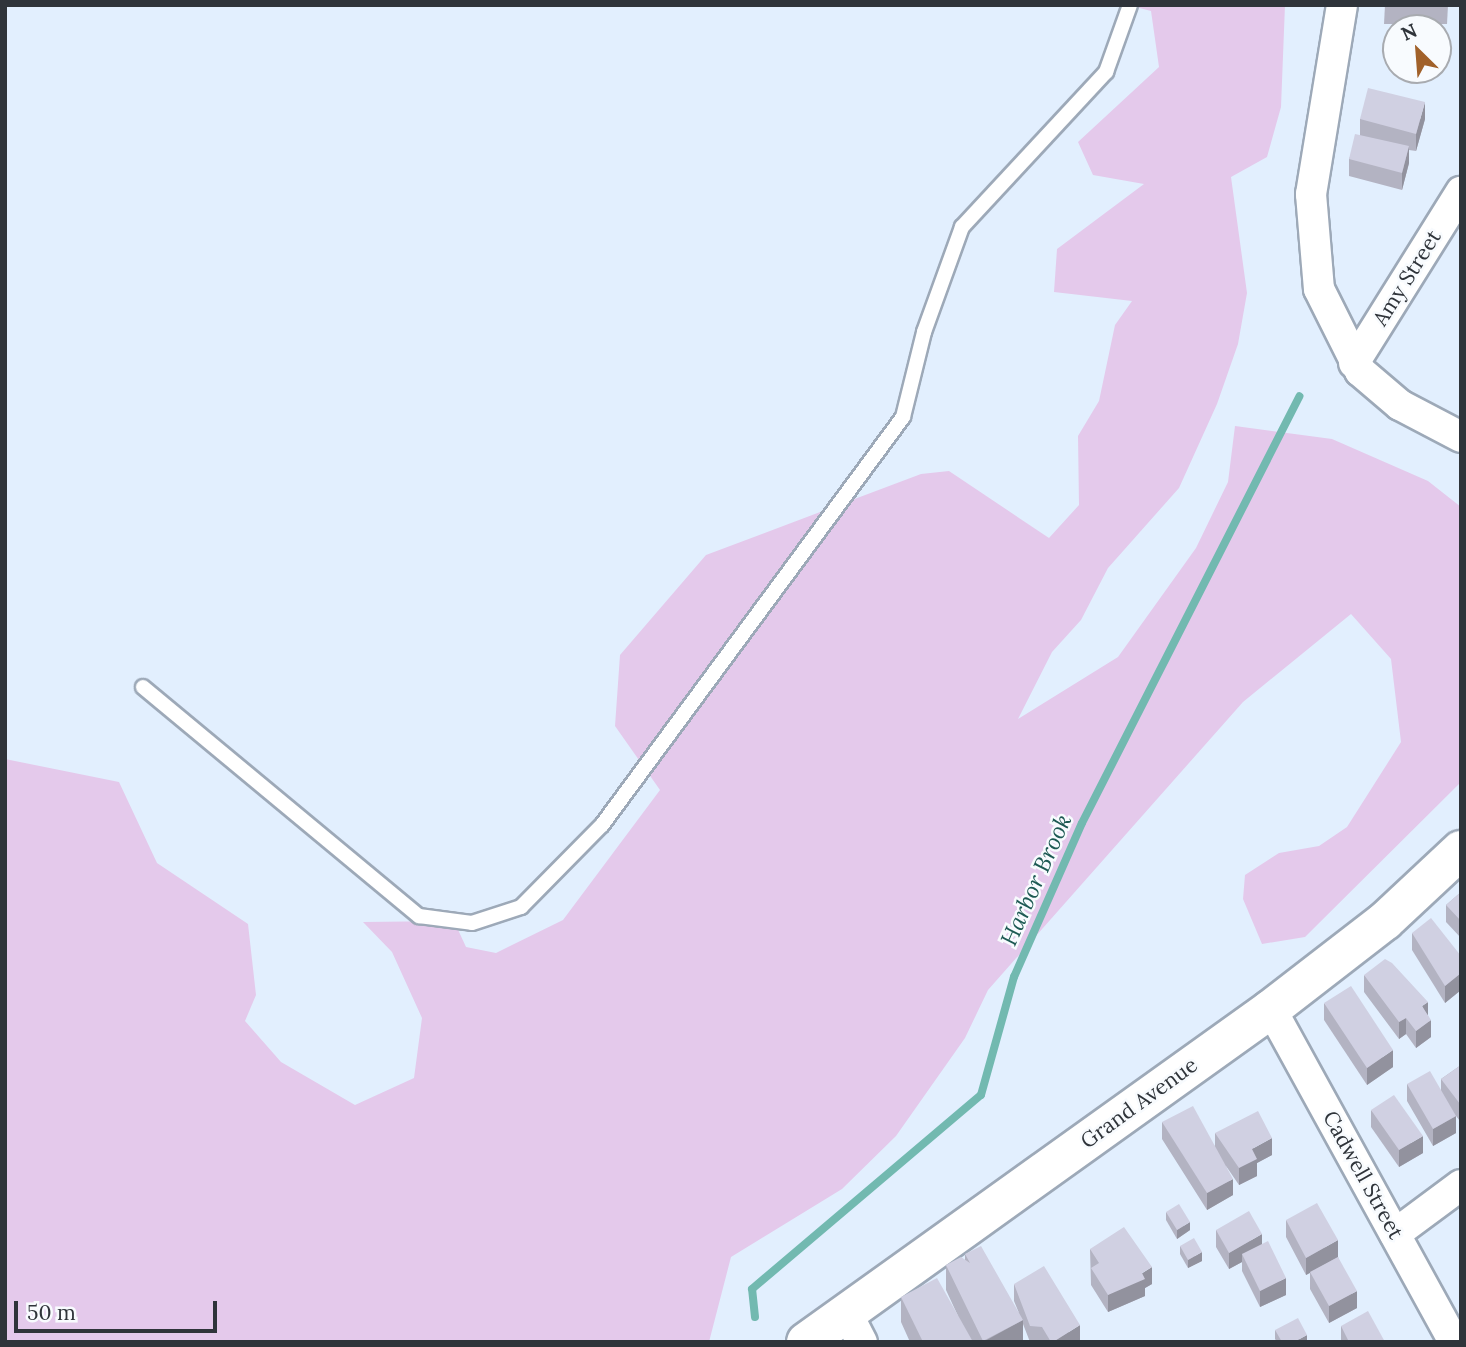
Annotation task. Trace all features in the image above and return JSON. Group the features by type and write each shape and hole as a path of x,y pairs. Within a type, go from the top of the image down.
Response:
{"street":[{"path":"1342,5 1311,194 1313,260 1319,289 1354,363 1401,405 1461,437"},
{"name":"Amy Street","path":"1354,363 1461,192"},
{"name":"Grand Avenue","path":"806,1342 854,1327 1385,921 1461,850"},
{"name":"Cadwell Street","path":"1271,1009 1454,1342"},
{"path":"1395,1234 1461,1185"}],"lane":[{"path":"143,687 419,916 472,923 521,907 602,825 903,417 924,332 962,228 1106,72 1130,5"}],"shaded area":[{"path":"1128,5 1285,5 1281,107 1267,157 1231,177 1247,293 1238,344 1217,404 1179,488 1108,568 1081,620 1052,652 1018,719 1118,657 1196,548 1228,482 1235,426 1332,439 1428,481 1461,507 1461,782 1305,937 1262,944 1243,899 1245,875 1279,853 1319,846 1347,827 1401,742 1391,659 1351,614 1243,702 988,990 965,1038 896,1136 842,1189 731,1257 709,1342 5,1342 5,759 119,782 157,863 248,924 256,995 245,1021 281,1062 355,1105 414,1078 422,1018 392,952 363,922 454,921 466,947 496,953 563,920 660,790 615,726 620,655 706,555 921,474 949,471 1049,538 1079,505 1078,436 1099,401 1115,325 1132,301 1054,292 1057,249 1144,184 1093,175 1078,142 1159,67 1151,11"}],"building":[{"path":"1447,5 1447,7 1384,7"},
{"path":"1368,88 1425,102 1416,134 1360,119"},
{"path":"1355,134 1409,146 1402,173 1349,159"},
{"path":"1461,892 1461,921 1446,905"},
{"path":"1431,918 1461,956 1461,973 1445,986 1412,933"},
{"path":"1385,959 1392,963 1428,1002 1422,1006 1431,1020 1416,1031 1406,1018 1399,1022 1364,975"},
{"path":"1351,986 1393,1050 1367,1068 1324,1003"},
{"path":"1461,1065 1461,1103 1460,1104 1441,1079"},
{"path":"1430,1071 1456,1116 1433,1129 1407,1084"},
{"path":"1394,1095 1423,1136 1399,1150 1371,1110"},
{"path":"1193,1106 1233,1179 1207,1193 1162,1122"},
{"path":"1258,1111 1272,1138 1252,1149 1257,1159 1239,1168 1215,1133"},
{"path":"1317,1203 1338,1240 1306,1258 1286,1220"},
{"path":"1179,1204 1190,1222 1177,1230 1166,1212"},
{"path":"1249,1211 1262,1234 1229,1253 1216,1230"},
{"path":"1124,1227 1152,1267 1142,1273 1145,1279 1108,1295 1091,1268 1099,1263 1090,1249"},
{"path":"1194,1238 1202,1252 1188,1260 1180,1246"},
{"path":"1268,1241 1286,1278 1260,1291 1242,1254"},
{"path":"981,1246 1023,1320 983,1341 946,1265 961,1257 970,1263 965,1254"},
{"path":"1338,1257 1357,1291 1329,1306 1310,1272"},
{"path":"1044,1266 1080,1325 1053,1342 1042,1327 1030,1326 1014,1284"},
{"path":"937,1278 973,1342 923,1342 901,1297"},
{"path":"1368,1311 1385,1342 1349,1342 1341,1326"},
{"path":"1298,1318 1307,1335 1294,1342 1282,1342 1275,1330"}],"waterway":[{"name":"Harbor Brook","path":"755,1317 752,1289 981,1095 1014,977 1082,823 1300,396"}]}
